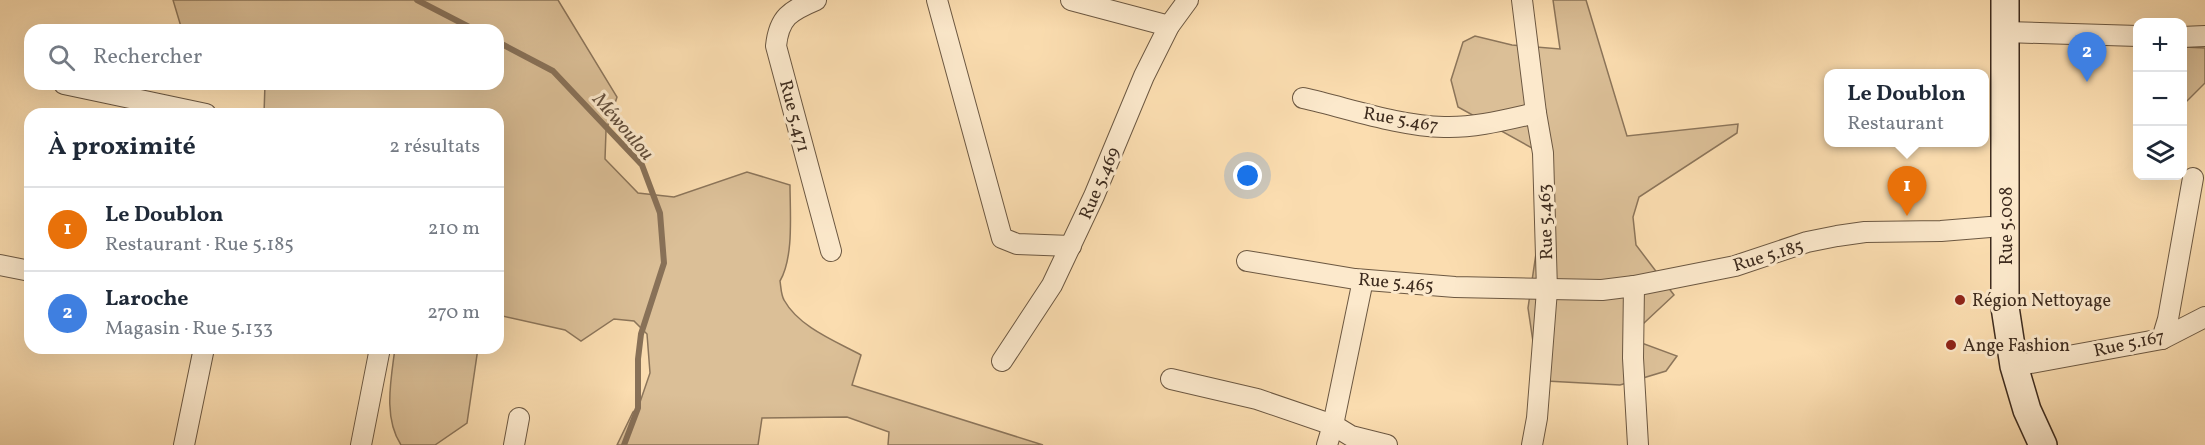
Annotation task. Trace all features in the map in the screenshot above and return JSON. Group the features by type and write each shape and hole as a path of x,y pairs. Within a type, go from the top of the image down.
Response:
{"main road":[{"name":"Rue 5.008","path":"1992,0 1990,227 1992,309 2000,370 2027,445"},
{"name":"Rue 5.008","path":"2006,0 2005,307 2013,366 2027,410 2043,445"}],"street":[{"name":"Rue 5.471","path":"816,0 788,14 778,28 776,46 831,251"},
{"path":"937,0 1002,238 1017,244 1071,246"},
{"path":"1071,0 1169,26"},
{"name":"Rue 5.469","path":"1002,361 1052,285 1071,246 1143,76 1169,26 1188,0"},
{"name":"Rue 5.463","path":"1522,0 1543,153 1547,290 1537,417 1532,445"},
{"path":"2005,32 2133,36"},
{"path":"2187,37 2205,36"},
{"path":"92,90 178,108"},
{"name":"Rue 5.467","path":"1303,98 1411,123 1444,127 1487,125 1536,113"},
{"path":"2162,339 2168,319 2193,178"},
{"name":"Rue 5.185","path":"1547,290 1602,290 1634,286 1735,266 1807,242 1865,232 1941,231 1990,227"},
{"name":"Rue 5.465","path":"1247,261 1363,280 1455,287 1547,290"},
{"path":"0,266 24,270"},
{"path":"1327,445 1363,280"},
{"path":"1634,286 1633,358 1638,445"},
{"name":"Rue 5.167","path":"2013,366 2162,339 2205,316"},
{"path":"184,445 203,354"},
{"path":"361,445 379,354"},
{"path":"1171,379 1257,399 1333,425 1351,436 1388,445"},
{"path":"514,445 519,418"}],"shaded area":[{"path":"173,0 558,0 617,97 606,131 605,159 638,193 674,197 747,172 790,185 790,234 787,260 780,281 782,296 791,310 808,326 861,355 852,385 1043,445 888,445 889,432 847,417 762,418 758,445 617,445 633,412 638,408 650,373 647,334 634,321 614,319 581,341 565,330 504,316 504,108 264,108 265,90 504,90 504,24 180,24"},
{"path":"1553,0 1586,0 1627,136 1738,124 1737,133 1639,197 1633,217 1636,245 1674,295 1628,338 1677,356 1666,371 1620,385 1546,381 1538,375 1528,308 1550,158 1458,107 1451,80 1463,42 1475,36 1512,45 1560,49"},
{"path":"2187,47 2205,48 2205,83 2187,101"},
{"path":"394,354 477,354 467,423 435,445 401,445 395,434 390,410"}],"waterway":[{"name":"Méwoulou","path":"417,0 463,24"},
{"name":"Méwoulou","path":"504,45 553,71 642,165 660,213 664,263 641,334 638,359 638,408 624,445"}],"place":[{"name":"Laroche","path":"2087,82"},
{"name":"Le Doublon","path":"1907,216"},
{"name":"Région Nettoyage","path":"1960,300"},
{"name":"Ange Fashion","path":"1951,345"}]}
